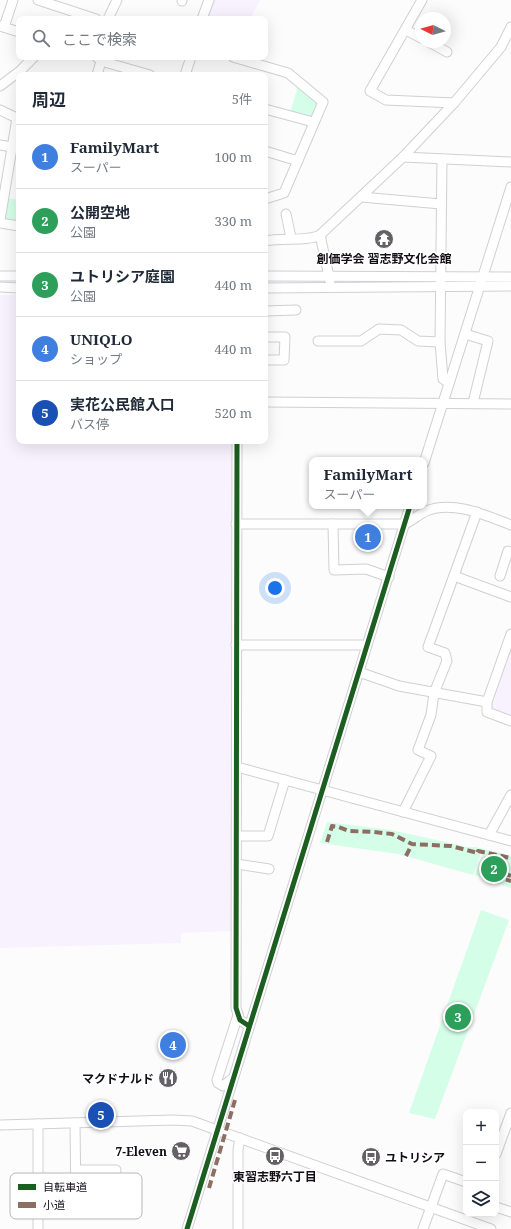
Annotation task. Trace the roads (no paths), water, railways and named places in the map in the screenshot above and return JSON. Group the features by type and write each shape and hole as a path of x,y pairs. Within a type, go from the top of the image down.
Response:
{"street":[{"path":"13,0 2,26 16,31"},
{"path":"38,0 87,16"},
{"path":"109,16 117,0"},
{"path":"203,16 209,0"},
{"path":"422,0 370,91 386,100 454,103"},
{"path":"268,240 317,237 320,235 403,157 454,103 497,52 511,27"},
{"path":"406,30 415,35"},
{"path":"440,48 447,52"},
{"path":"19,72 31,60"},
{"path":"97,72 99,60"},
{"path":"102,60 140,72"},
{"path":"186,72 190,60"},
{"path":"243,60 288,73 322,102 284,194 268,198"},
{"path":"0,86 16,74"},
{"path":"268,109 314,122"},
{"path":"0,110 16,117"},
{"path":"0,220 3,183 14,154 16,136"},
{"path":"0,145 14,154"},
{"path":"268,152 298,161"},
{"path":"403,157 511,162"},
{"path":"442,159 440,342 443,379 449,383"},
{"path":"426,457 511,187"},
{"path":"361,197 441,204"},
{"path":"286,214 291,238"},
{"path":"0,223 16,226"},
{"path":"320,235 330,276 330,287"},
{"path":"0,276 16,276"},
{"path":"268,276 441,276 511,286"},
{"path":"268,288 441,286 511,277"},
{"path":"0,287 16,288"},
{"path":"268,310 296,310"},
{"path":"318,341 360,341 379,329 401,330 418,341 440,342"},
{"path":"465,334 488,341 473,403"},
{"path":"268,337 285,337 284,360 268,360"},
{"path":"268,402 511,404"},
{"path":"237,444 236,1008 240,1020 249,1026"},
{"path":"236,524 404,524 426,511 446,507 477,512 511,525"},
{"path":"187,1229 409,509"},
{"path":"403,812 431,756 418,750 430,715 434,693 447,661 445,653 428,647 477,512"},
{"path":"333,524 334,570 366,570 389,577"},
{"path":"500,576 508,551 511,552"},
{"path":"454,576 511,597"},
{"path":"511,634 487,702 487,712 511,721"},
{"path":"236,645 368,645"},
{"path":"359,672 399,686 487,702"},
{"path":"237,766 511,841"},
{"path":"236,836 268,836 285,780"},
{"path":"489,835 511,794"},
{"path":"236,864 269,869"},
{"path":"233,1078 223,1086 218,1083 217,1080 238,1015"},
{"path":"499,1146 511,1113"},
{"path":"0,1125 192,1121 491,1229"},
{"path":"75,1123 76,1170 116,1170"},
{"path":"38,1124 38,1173"},
{"path":"238,1229 238,1150 240,1138"},
{"path":"424,1229 430,1207 443,1174 463,1181"},
{"path":"499,1208 511,1212"}],"place":[{"name":"創価学会 習志野文化会館","path":"384,239"},
{"name":"FamilyMart","path":"368,537"},
{"name":"公開空地","path":"494,869"},
{"name":"ユトリシア庭園","path":"458,1017"},
{"name":"UNIQLO","path":"173,1045"},
{"name":"マクドナルド","path":"168,1078"},
{"name":"実花公民館入口","path":"101,1115"},
{"name":"7-Eleven","path":"181,1151"},
{"name":"東習志野六丁目","path":"275,1156"},
{"name":"ユトリシア","path":"371,1157"}]}
